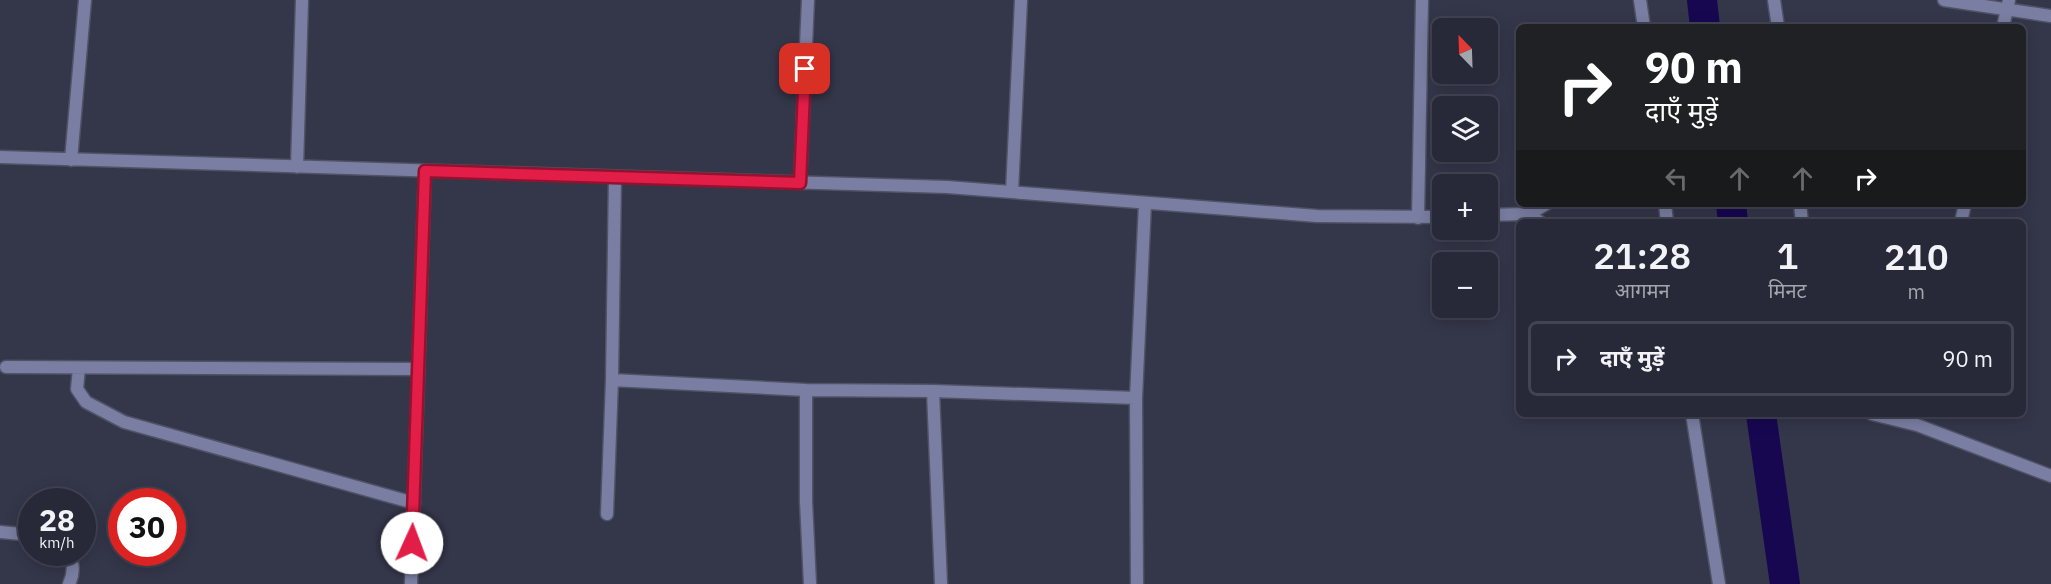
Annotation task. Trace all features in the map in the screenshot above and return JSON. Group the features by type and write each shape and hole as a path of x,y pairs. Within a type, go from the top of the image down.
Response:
{"street":[{"path":"71,160 85,0"},
{"path":"297,167 302,0"},
{"path":"800,183 808,0"},
{"path":"1012,192 1021,0"},
{"path":"1418,218 1422,0"},
{"path":"1640,0 1644,24"},
{"path":"1774,0 1778,24"},
{"path":"1944,0 2008,4 2051,16"},
{"path":"2004,24 2008,4"},
{"path":"0,157 947,187 1317,216 1432,217"},
{"path":"411,584 425,171"},
{"path":"607,514 612,380 615,177"},
{"path":"1137,584 1136,398 1144,203"},
{"path":"1498,215 1529,213 1540,207"},
{"path":"1529,213 1536,219"},
{"path":"6,367 417,369"},
{"path":"79,368 77,389 86,402 124,422 414,503"},
{"path":"612,380 806,390 933,391 1136,398"},
{"path":"806,390 806,501 810,584"},
{"path":"933,391 941,584"},
{"path":"1692,417 1719,584"},
{"path":"1895,417 1918,420 2051,476"},
{"path":"0,532 18,534"},
{"path":"69,584 74,574 72,566"}],"waterway":[{"path":"1702,0 1705,24"},
{"path":"1731,207 1733,219"},
{"path":"1761,417 1785,584"}],"route":[{"path":"412,543 425,171 800,183 805,69"}]}
